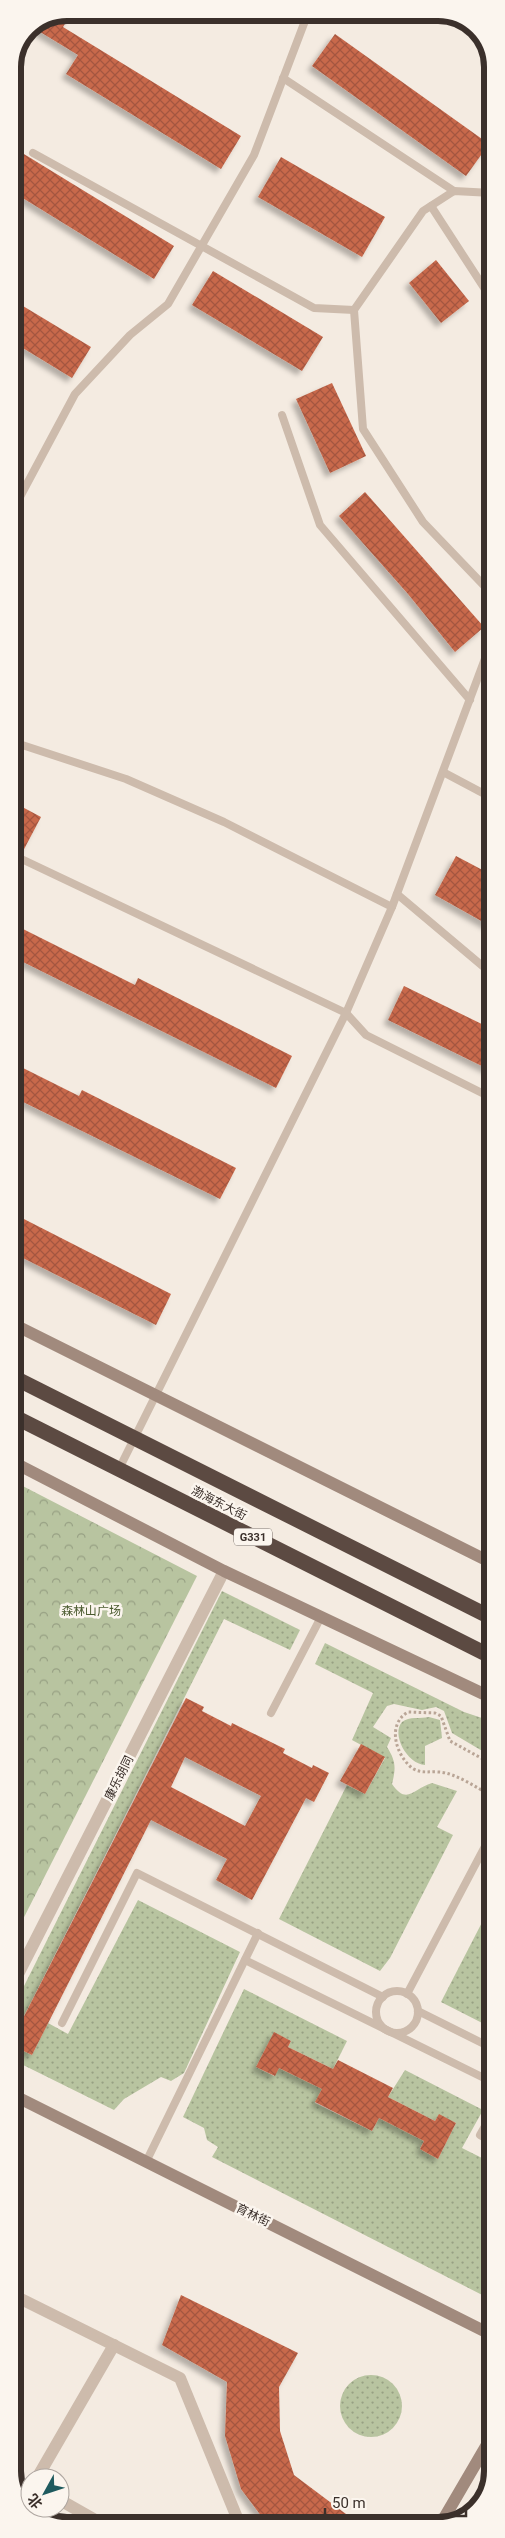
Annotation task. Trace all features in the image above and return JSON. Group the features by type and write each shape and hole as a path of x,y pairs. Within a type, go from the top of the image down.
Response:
{"highway":[{"name":"渤海东大街","path":"21,1381 484,1614"},
{"name":"渤海东大街","path":"21,1420 484,1654"}],"street":[{"path":"21,1328 484,1559"},
{"path":"21,1466 224,1571 484,1694"},
{"name":"康乐胡同","path":"21,1968 224,1571"},
{"name":"育林街","path":"21,2099 484,2331"},
{"path":"21,2299 180,2378 237,2517"},
{"path":"43,2468 114,2345"},
{"path":"446,2516 484,2452"},
{"path":"70,2506 90,2517"}],"lane":[{"path":"21,495 75,394 130,335 168,304 254,155 305,21"},
{"path":"283,78 454,191 484,193"},
{"path":"33,153 314,308 354,310"},
{"path":"454,191 423,211 354,310 363,429 423,522 484,586"},
{"path":"431,206 484,288"},
{"path":"282,415 320,525 470,700"},
{"path":"119,1469 346,1013 392,908 484,662"},
{"path":"21,745 126,779 224,822 392,908"},
{"path":"443,772 484,794"},
{"path":"21,859 346,1013 366,1035 484,1094"},
{"path":"397,894 484,967"},
{"path":"271,1712 321,1617"},
{"path":"407,1994 484,1848"},
{"path":"62,2023 137,1873 383,1997"},
{"path":"146,2162 258,1933"},
{"path":"245,1960 484,2078"},
{"path":"394,1992 407,1994 417,2004 417,2018 409,2030 395,2033 388,2031 379,2022 377,2015 379,2002 383,1997 394,1992"},
{"path":"418,2011 484,2044"},
{"path":"484,2128 480,2135 484,2137"}],"path":[{"path":"484,1760 450,1741 444,1722 435,1713 408,1712 398,1721 395,1736 398,1750 413,1768 422,1773 440,1772 450,1774 484,1792"}],"green space":[{"name":"森林山广场","path":"21,1485 197,1576 21,1923"},
{"path":"222,1591 300,1630 290,1650 224,1619 21,2022 21,1992"},
{"path":"325,1643 464,1712 482,1718 484,1721 484,1752 452,1733 444,1711 436,1707 422,1710 394,1704 387,1706 373,1727 391,1738 387,1747 394,1765 392,1784 402,1794 411,1794 432,1783 457,1791 437,1827 453,1835 390,1958 380,1971 279,1919 347,1785 365,1794 385,1758 352,1740 373,1693 315,1664"},
{"path":"429,1717 440,1720 442,1738 425,1746 425,1765 412,1760 403,1748 398,1734 399,1727 405,1720"},
{"path":"138,1900 240,1952 184,2073 171,2081 161,2077 124,2099 114,2110 21,2064 21,2050 32,2055 48,2023 68,2034"},
{"path":"484,1919 484,2024 441,2002"},
{"path":"244,1989 347,2041 333,2069 288,2047 291,2041 274,2033 256,2067 274,2076 279,2068 322,2089 315,2103 372,2131 379,2118 424,2141 420,2149 438,2159 456,2123 439,2115 435,2121 388,2097 405,2070 483,2110 462,2148 484,2159 484,2296 212,2157 218,2147 207,2140 204,2128 183,2117"},
{"path":"371,2375 388,2380 393,2384 397,2389 402,2406 397,2423 393,2428 388,2432 371,2437 354,2432 349,2428 345,2423 340,2406 345,2389 349,2384 354,2380"}],"building":[{"path":"67,21 63,27 241,136 221,169 66,74 78,55 39,31 50,25"},
{"path":"335,34 484,140 484,151 466,176 312,66"},
{"path":"21,152 174,246 154,279 21,197"},
{"path":"281,157 385,217 362,257 258,197"},
{"path":"436,260 469,301 441,323 409,283"},
{"path":"213,271 323,337 302,371 192,305"},
{"path":"21,305 91,347 72,378 21,347"},
{"path":"332,383 366,456 330,473 296,399"},
{"path":"365,492 484,627 455,652 408,594 339,516"},
{"path":"21,806 41,817 21,853"},
{"path":"456,856 484,871 484,923 435,895"},
{"path":"21,928 135,985 138,978 292,1056 276,1088 21,961"},
{"path":"404,986 484,1025 484,1067 388,1020"},
{"path":"21,1067 79,1096 82,1090 236,1168 220,1199 21,1101"},
{"path":"21,1218 171,1294 156,1325 21,1257"},
{"path":"186,1698 204,1707 202,1711 231,1726 232,1723 285,1749 283,1753 312,1768 313,1765 329,1773 314,1802 306,1798 252,1900 216,1880 227,1859 151,1820 32,2055 21,2050 21,2022","holes":["185,1757 261,1796 245,1826 171,1787"]},
{"path":"361,1744 385,1757 365,1794 340,1781"},
{"path":"274,2032 291,2041 288,2047 333,2069 338,2060 393,2088 388,2097 435,2121 439,2114 456,2123 438,2159 420,2149 424,2141 379,2118 372,2131 315,2102 322,2089 279,2068 275,2076 256,2067"},
{"path":"181,2295 298,2353 279,2387 280,2431 294,2475 346,2514 344,2517 262,2517 241,2489 225,2436 227,2382 162,2345"}]}
